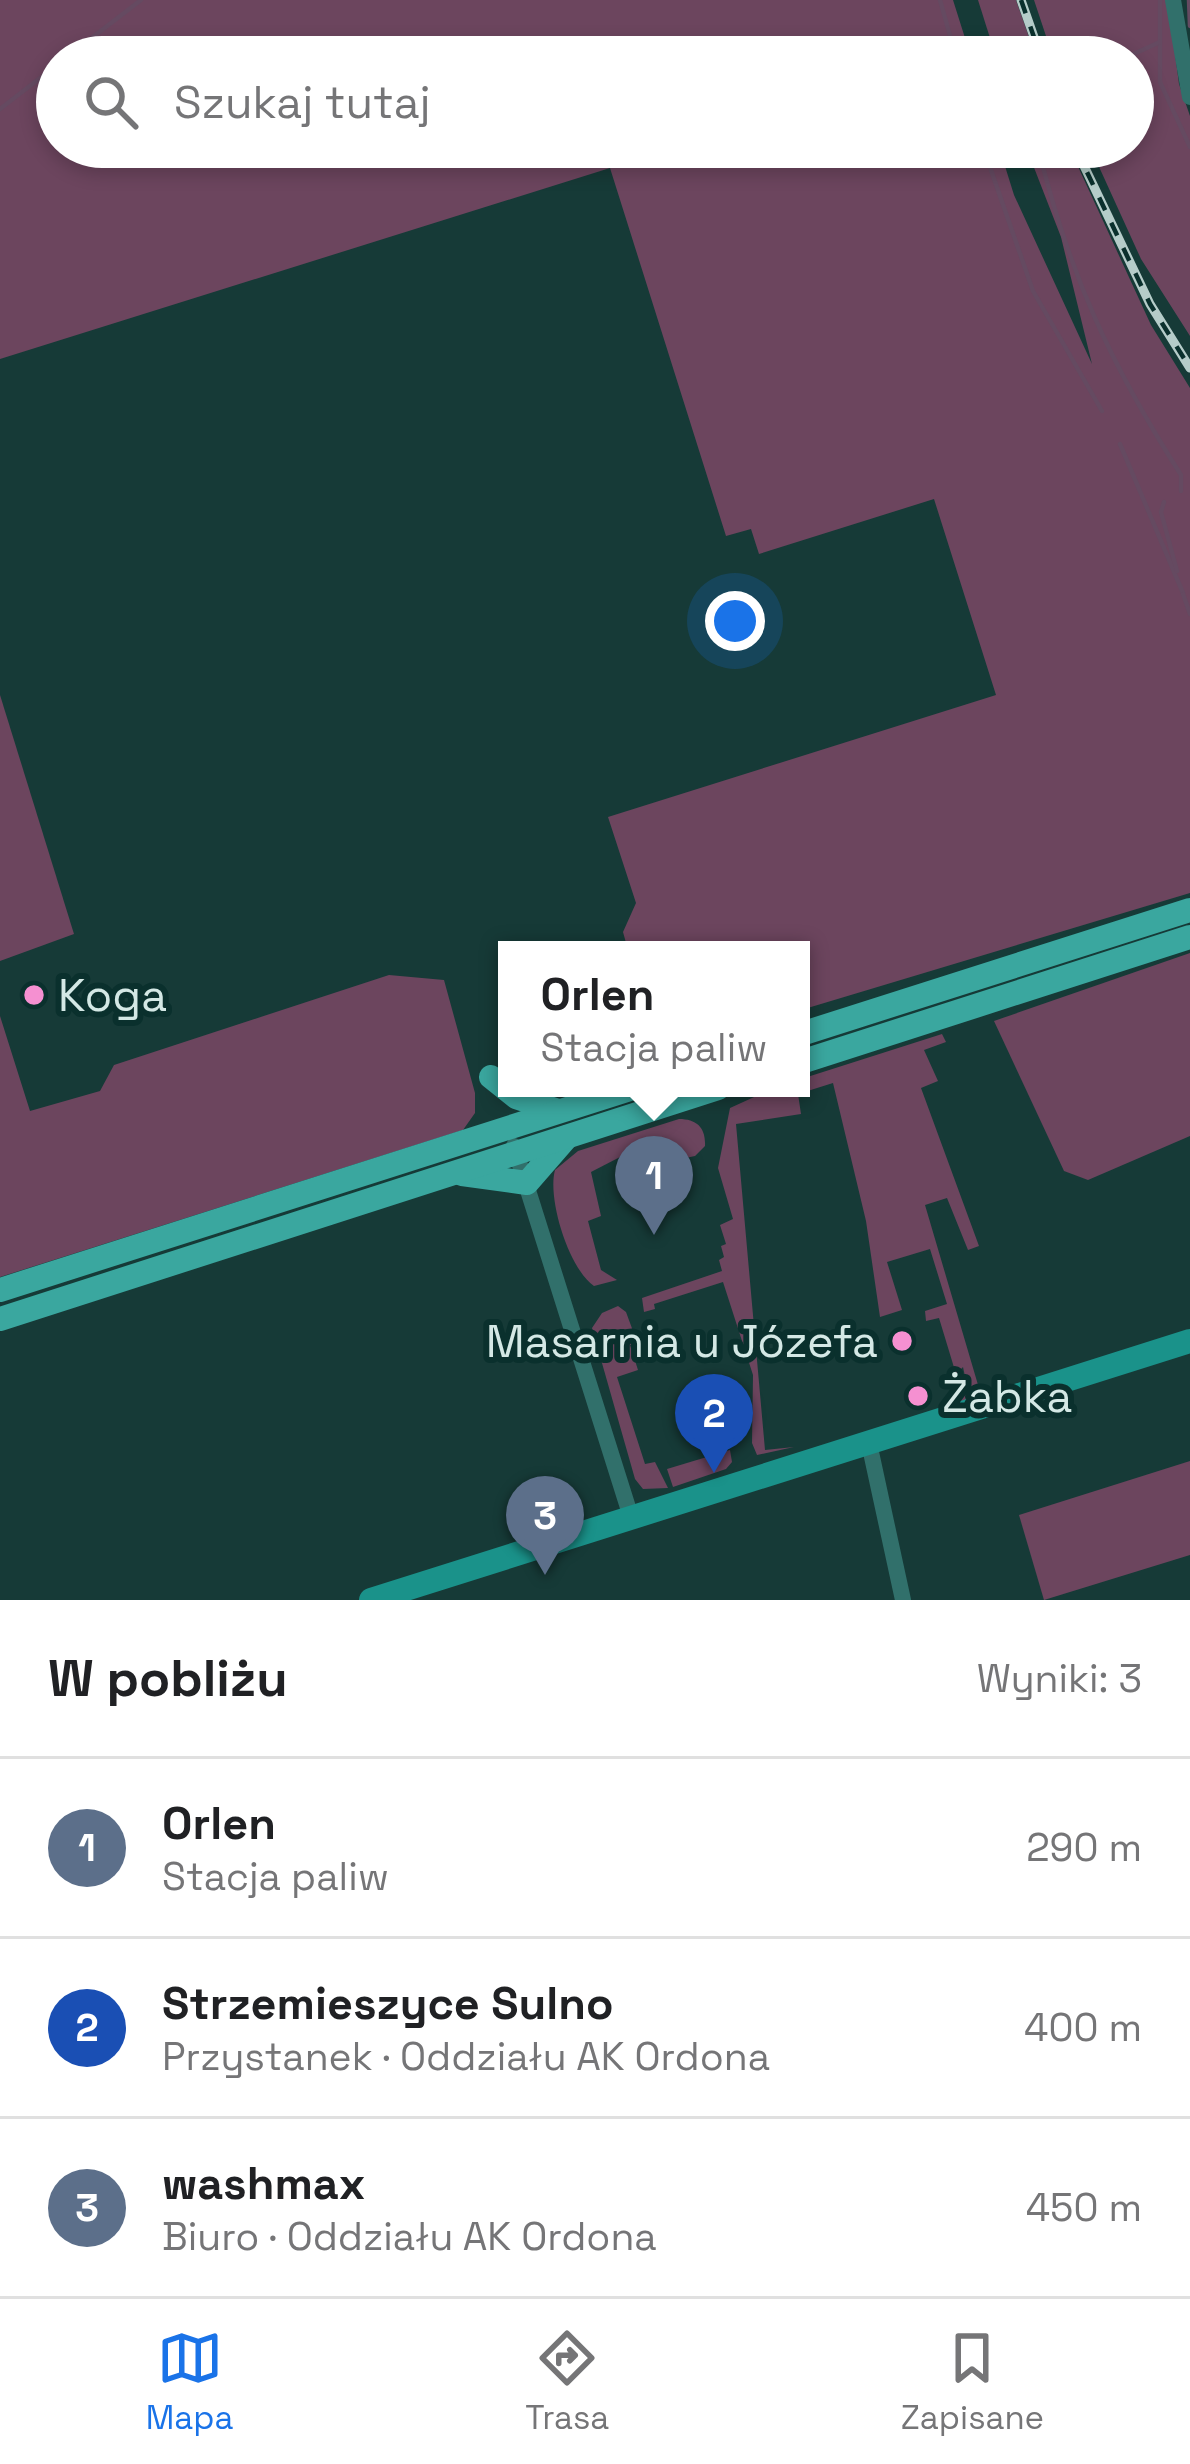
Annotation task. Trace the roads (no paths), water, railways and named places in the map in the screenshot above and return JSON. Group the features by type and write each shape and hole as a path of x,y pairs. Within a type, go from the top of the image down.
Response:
{"main road":[{"path":"810,1031 1190,910"},
{"path":"810,1059 1190,937"},
{"path":"491,1077 498,1083"},
{"path":"516,1097 565,1124"},
{"path":"0,1318 516,1153 616,1097"},
{"path":"0,1290 508,1127 565,1124 680,1097"},
{"path":"454,1173 527,1184 565,1124"}],"street":[{"path":"1173,0 1190,98"},
{"path":"508,1127 631,1517"},
{"path":"370,1600 1190,1341"},
{"path":"869,1442 903,1600"}],"waterway":[{"path":"94,36 141,0"},
{"path":"940,0 950,36"},
{"path":"1160,0 1160,82 1190,147"},
{"path":"1189,0 1190,26"},
{"path":"1154,45 1160,42"},
{"path":"0,109 36,81"},
{"path":"990,168 1033,291 1102,411"},
{"path":"1043,168 1095,318 1133,395 1181,475 1181,491"},
{"path":"1120,444 1183,593"},
{"path":"1164,502 1161,512 1177,571"},
{"path":"1183,594 1190,614"}],"railway":[{"path":"1021,0 1034,36"},
{"path":"1085,168 1150,304 1190,368"}],"place":[{"name":"Koga","path":"34,995"},
{"name":"Orlen","path":"654,1235"},
{"name":"Masarnia u Józefa","path":"902,1341"},
{"name":"Żabka","path":"918,1396"},
{"name":"Strzemieszyce Sulno","path":"714,1473"},
{"name":"washmax","path":"545,1575"}]}
